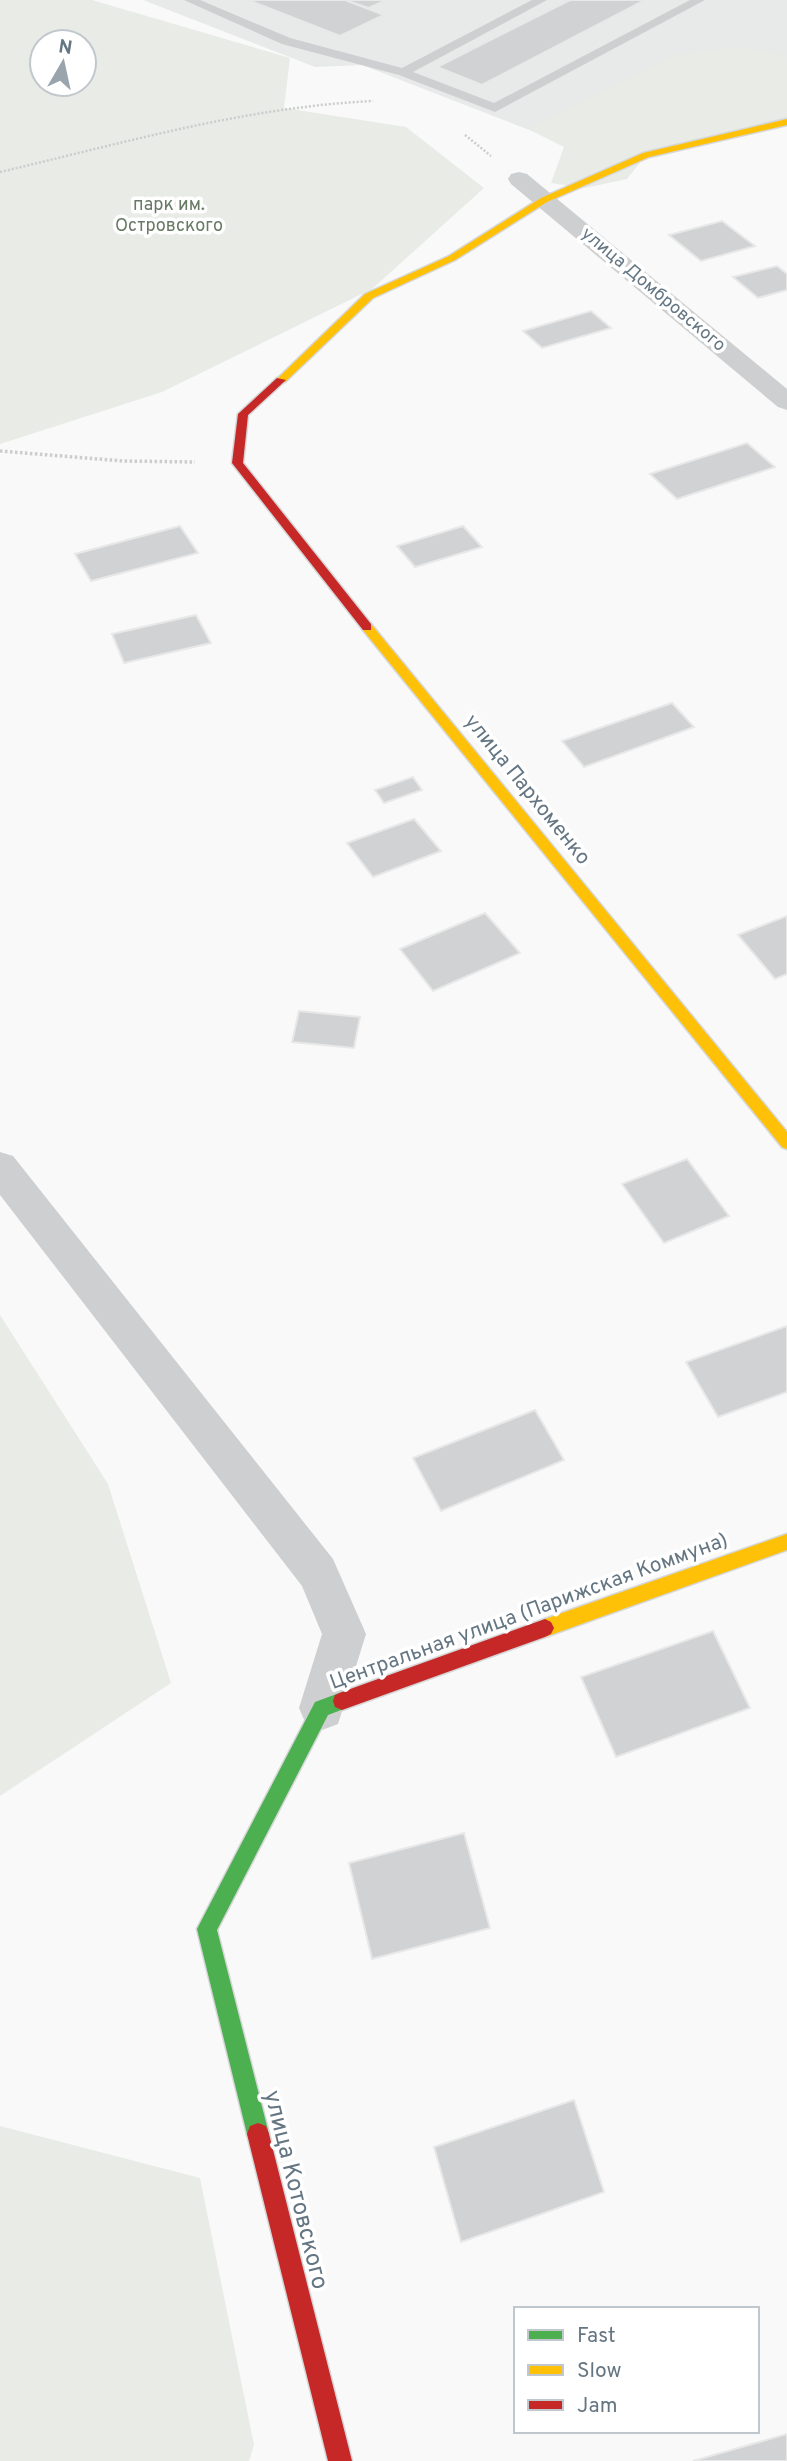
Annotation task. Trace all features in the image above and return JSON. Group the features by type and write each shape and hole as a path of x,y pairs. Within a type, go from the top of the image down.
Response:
{"street":[{"path":"237,463 243,414 334,332 369,296 452,258 544,200 646,155 787,122"},
{"name":"улица Домбровского","path":"519,179 787,402"},
{"name":"улица Пархоменко","path":"237,463 787,1143"},
{"path":"0,1167 318,1573 344,1634 322,1708"},
{"name":"Центральная улица (Парижская Коммуна)","path":"206,1929 322,1708 787,1542"},
{"name":"улица Котовского","path":"206,1929 340,2461"}],"lane":[{"path":"190,0 286,41 402,72 495,108 699,0"},
{"path":"402,72 541,0"}],"path":[{"path":"0,172 197,123 336,101 374,101"},
{"path":"463,133 519,179"},
{"path":"0,451 123,461 237,463"}],"shaded area":[{"path":"143,0 787,0 787,90 573,147 362,65 315,67"}],"green space":[{"name":"парк им. Островского","path":"0,0 92,0 290,58 284,108 406,127 484,188 372,289 162,392 0,444"},
{"path":"741,46 787,57 787,118 646,155 627,179 585,188 551,183 564,147 528,129 672,56"},
{"path":"0,1315 108,1484 171,1683 0,1796"},
{"path":"0,2126 200,2178 254,2445 249,2461 0,2461"}],"building":[{"path":"248,0 345,0 384,15 340,36"},
{"path":"345,0 386,0 369,8"},
{"path":"570,0 645,0 482,85 437,67"},
{"path":"722,221 755,246 701,261 669,235"},
{"path":"777,266 787,274 787,290 758,298 733,277"},
{"path":"591,311 611,328 542,348 523,331"},
{"path":"747,443 775,467 677,499 650,474"},
{"path":"180,526 198,553 91,581 75,554"},
{"path":"463,526 482,547 415,567 397,546"},
{"path":"196,615 211,643 124,663 112,634"},
{"path":"672,703 694,727 584,767 562,741"},
{"path":"413,777 422,790 384,803 375,790"},
{"path":"414,819 441,851 373,877 347,843"},
{"path":"485,913 520,953 433,991 400,949"},
{"path":"787,916 787,974 775,979 738,935"},
{"path":"299,1011 360,1017 354,1048 292,1042"},
{"path":"687,1159 729,1216 664,1243 622,1184"},
{"path":"787,1326 787,1392 718,1417 686,1362"},
{"path":"535,1410 564,1460 441,1511 413,1458"},
{"path":"713,1631 750,1708 616,1757 581,1677"},
{"path":"464,1833 490,1928 372,1959 349,1863"},
{"path":"574,2100 604,2192 461,2242 434,2147"},
{"path":"787,2434 787,2461 693,2461"}],"traffic: fast":[{"path":"258,2134 207,1929 322,1708 342,1701"}],"traffic: slow":[{"path":"281,380 369,296 452,258 544,200 646,155 787,122"},
{"path":"367,627 787,1143"},
{"path":"545,1628 787,1542"}],"traffic: jam":[{"path":"281,380 243,414 237,463 367,627"},
{"path":"342,1701 545,1628"},
{"path":"258,2134 340,2461"}]}
